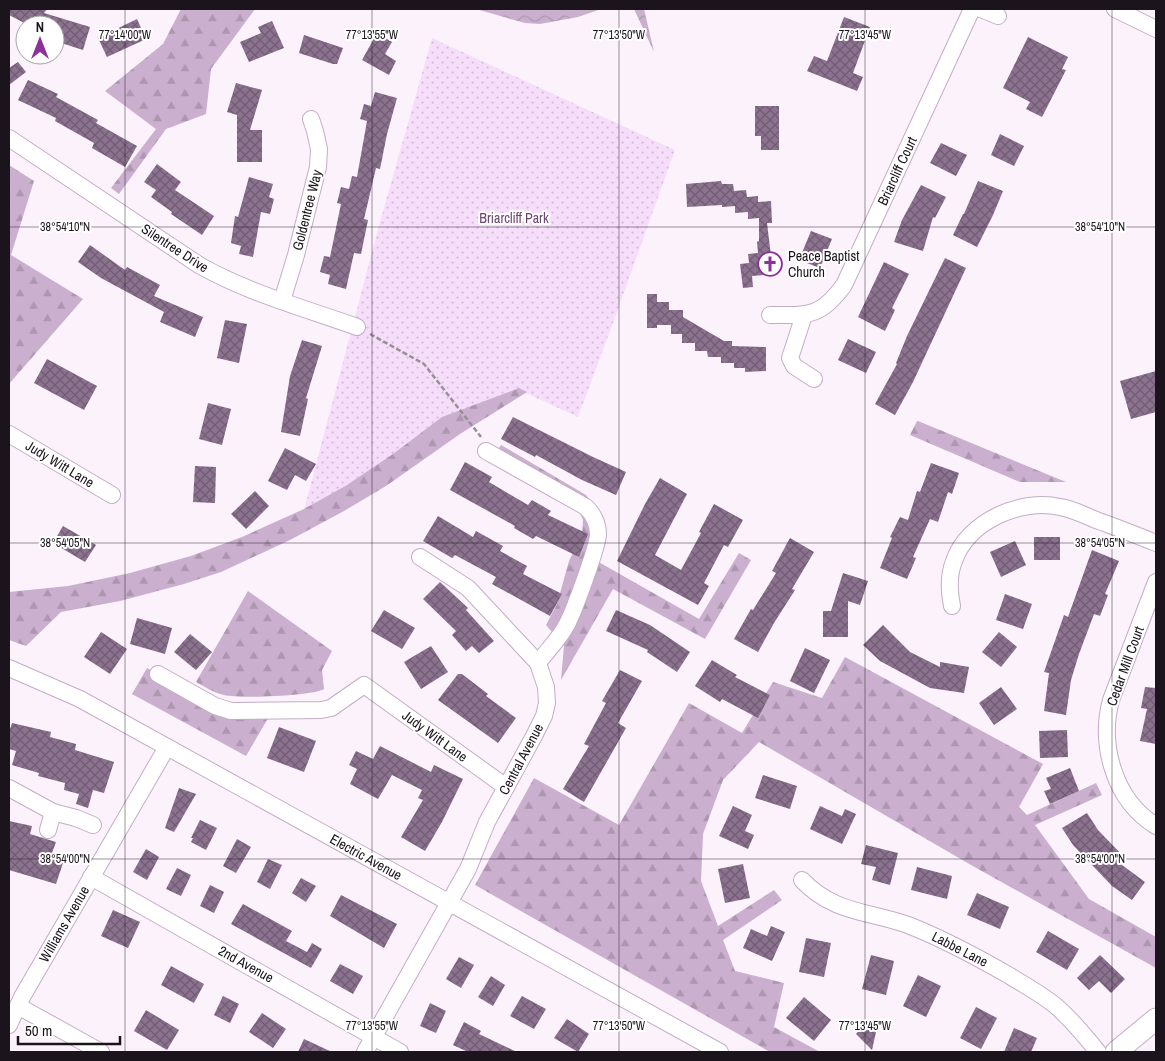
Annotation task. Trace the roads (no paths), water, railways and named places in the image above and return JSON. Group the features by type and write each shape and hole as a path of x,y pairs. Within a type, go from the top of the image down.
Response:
{"main road":[{"path":"1116,1052 1156,1019"}],"street":[{"name":"Briarcliff Court","path":"804,315 824,308 834,299 844,285 933,109 972,9"},
{"path":"981,9 998,16"},
{"path":"1115,9 1156,29"},
{"name":"Goldentree Way","path":"282,301 296,255 318,167 318,149 311,119"},
{"name":"Silentree Drive","path":"9,138 198,265 238,285 357,327"},
{"path":"770,315 804,315 790,358 794,366 814,379"},
{"name":"Judy Witt Lane","path":"9,434 112,495"},
{"path":"420,557 468,588 538,663 566,627 597,541 597,524 592,513 586,507 486,451"},
{"path":"952,606 949,591 950,575 954,560 962,546 974,532 989,520 1021,507 1059,506 1156,543"},
{"name":"Cedar Mill Court","path":"1156,582 1111,700 1106,734 1108,753 1120,787 1127,799 1141,815 1156,826"},
{"name":"Central Avenue","path":"364,1052 468,869 487,822 544,716 547,702 546,688 538,663"},
{"name":"Electric Avenue","path":"9,668 80,699 720,1052"},
{"name":"Judy Witt Lane","path":"158,674 215,706 230,711 321,710 331,708 364,685 506,787"},
{"name":"Williams Avenue","path":"9,1024 16,998 91,877 167,747"},
{"path":"9,788 53,812 93,825"},
{"path":"48,830 53,812"},
{"name":"2nd Avenue","path":"91,877 400,1052"},
{"name":"Labbe Lane","path":"802,880 813,892 841,907 919,929 983,960 1056,1006 1074,1023 1098,1052"},
{"path":"16,998 101,1052"}],"water":[{"path":"476,9 601,9 578,17 540,24 525,23"},
{"path":"634,9 644,9 654,52"}],"place":[{"name":"Peace Baptist Church","path":"770,264"}],"park label":[{"name":"Briarcliff Park","path":"514,218"}]}
